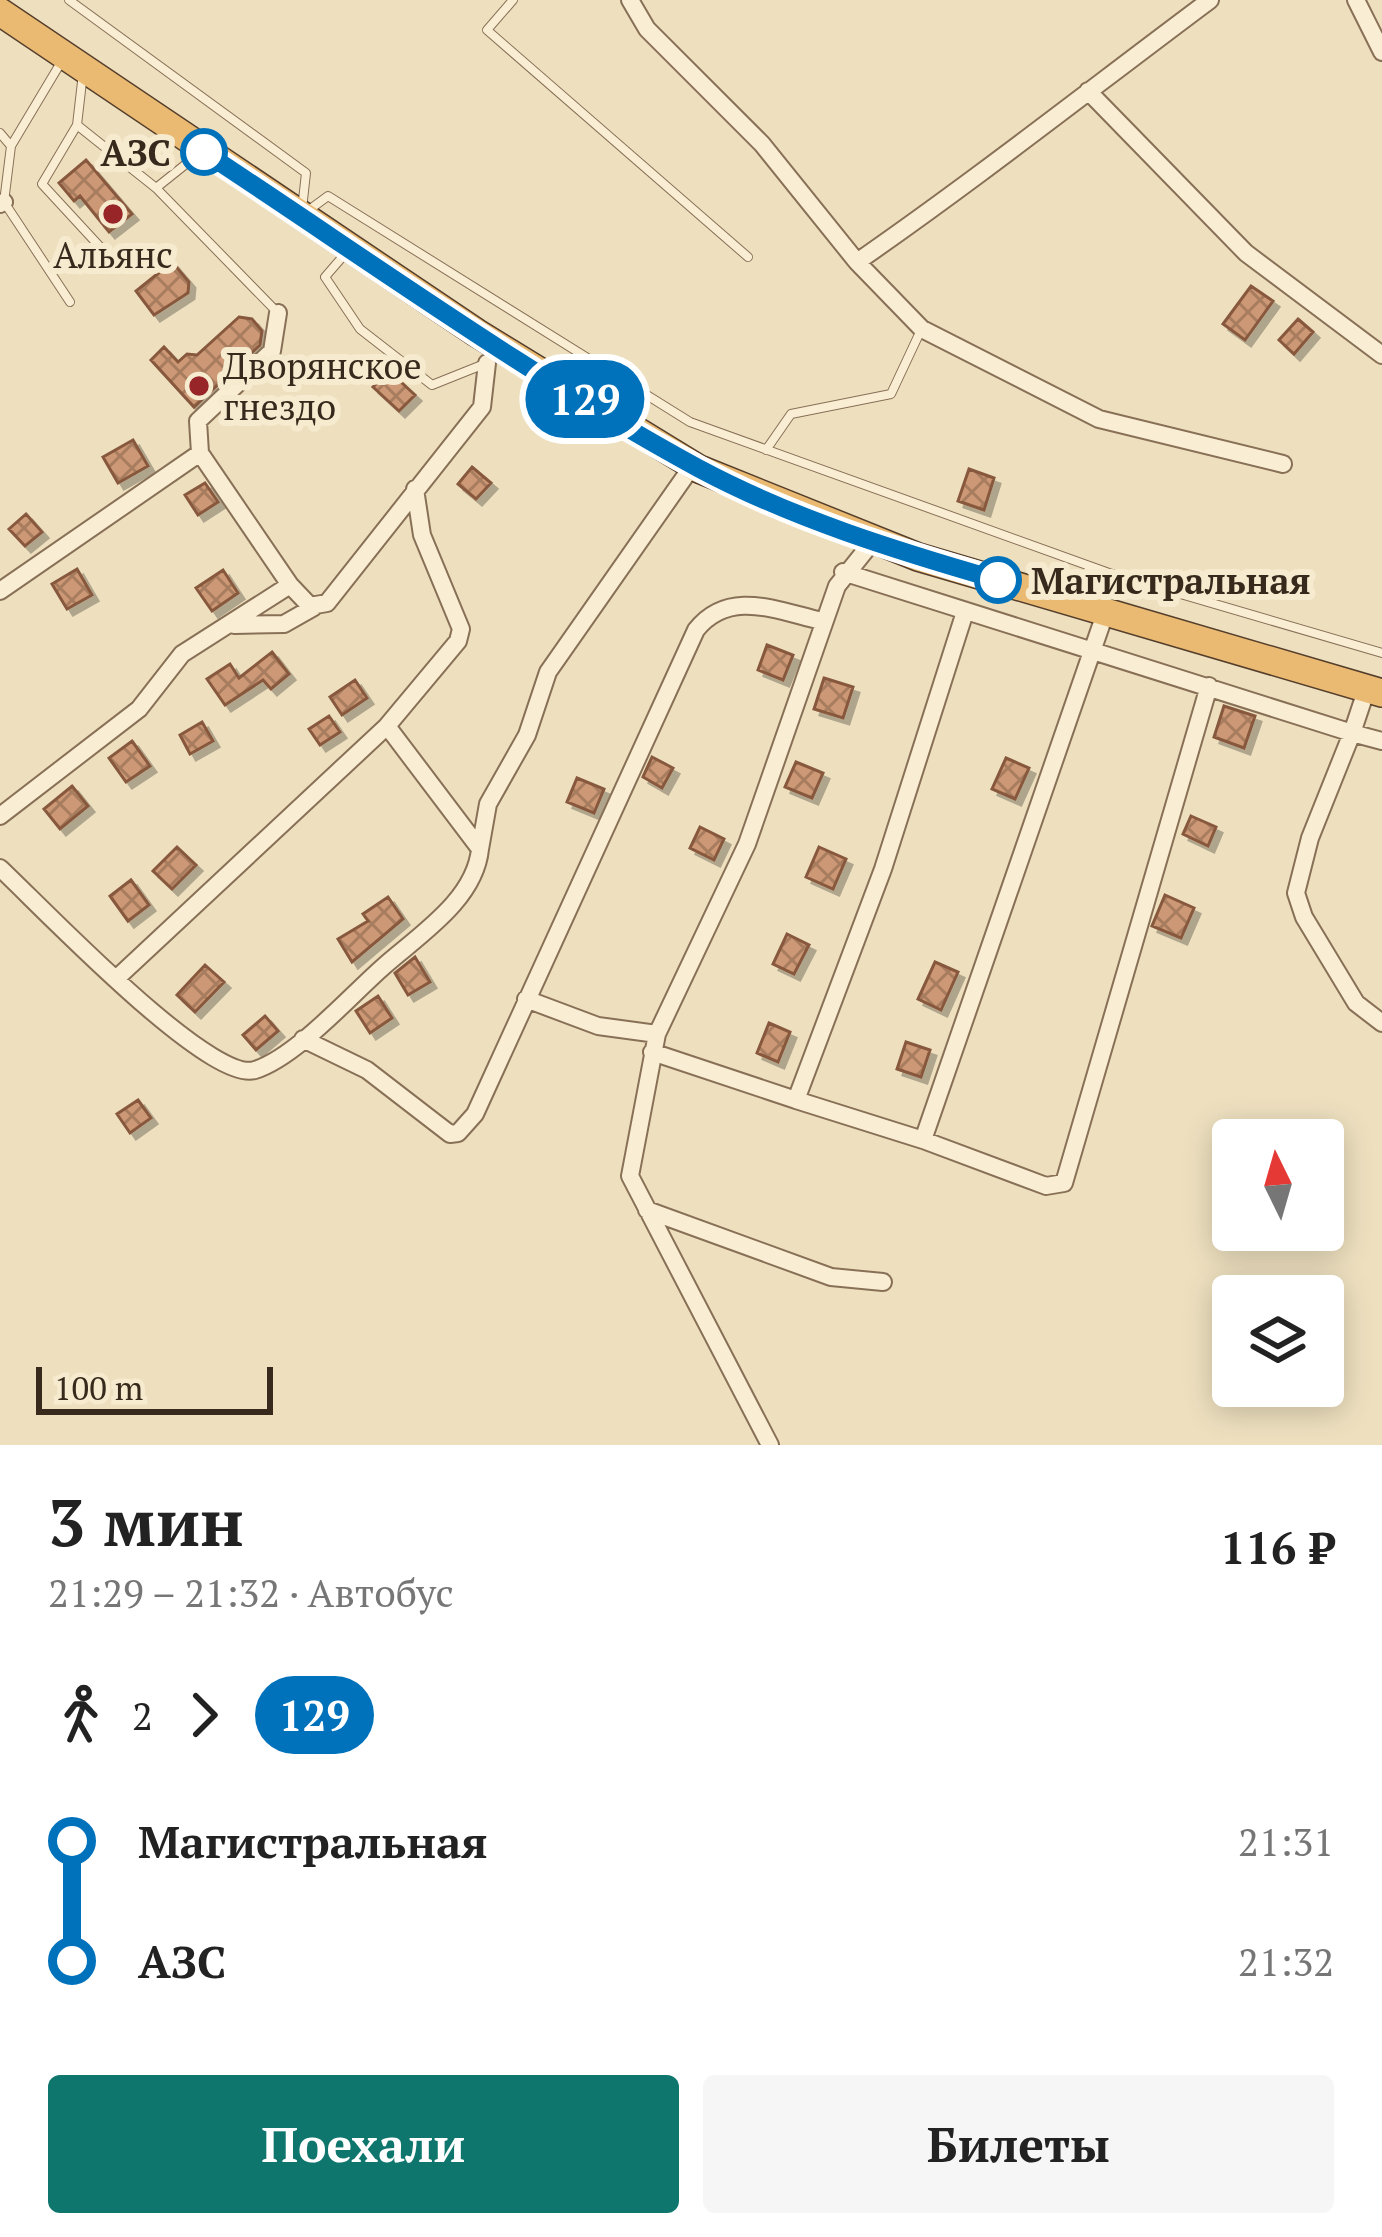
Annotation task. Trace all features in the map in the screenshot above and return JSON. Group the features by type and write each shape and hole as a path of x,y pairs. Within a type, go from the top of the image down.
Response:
{"highway":[{"path":"0,11 350,249 498,358 693,465 873,541 1375,690"}],"street":[{"path":"630,0 647,29 762,144 857,262 922,329 1099,419 1283,464"},
{"path":"857,262 1054,123 1088,91 1210,0"},
{"path":"1356,0 1382,52"},
{"path":"1088,91 1246,253 1382,355"},
{"path":"278,313 272,351 198,421 200,453 290,586 314,607"},
{"path":"235,626 284,624 327,603 482,407 498,358"},
{"path":"0,591 200,453"},
{"path":"0,868 186,1044 228,1068 257,1070 303,1039 456,901 476,874 488,804 527,735 548,672 693,465"},
{"path":"118,977 387,726 458,641 461,629 422,535 415,489"},
{"path":"770,1445 630,1176 654,1043 747,844 843,572 873,541"},
{"path":"843,572 964,615 1382,741"},
{"path":"0,816 139,710 182,654 235,626 262,599 290,586"},
{"path":"303,1039 367,1070 450,1134 463,1130 475,1114 696,630 717,609 743,603 822,621"},
{"path":"922,1140 1106,611"},
{"path":"796,1100 883,869 964,615"},
{"path":"526,999 654,1043 796,1100 1046,1186 1064,1183 1209,686"},
{"path":"1375,690 1352,733 1310,838 1296,893 1304,917 1357,1003 1382,1023"},
{"path":"387,726 480,849"},
{"path":"646,1210 831,1277 883,1282"}],"lane":[{"path":"69,0 306,173 301,216"},
{"path":"513,0 487,30 748,257"},
{"path":"74,65 77,125 42,184 102,249"},
{"path":"70,302 2,203 11,146 74,65"},
{"path":"77,125 156,188 278,313"},
{"path":"0,133 11,146"},
{"path":"156,188 202,151"},
{"path":"301,216 328,196 690,422 1090,566 1382,653"},
{"path":"350,249 325,277 360,329 431,385 498,358"},
{"path":"766,450 791,414 891,394 922,329"},
{"path":"1078,603 1090,566"}],"building":[{"path":"86,160 132,214 109,232 80,196 74,201 59,183"},
{"path":"172,262 189,282 188,293 154,315 136,291"},
{"path":"1251,286 1273,301 1245,340 1223,324"},
{"name":"Дворянское гнездо","path":"239,317 252,319 262,331 260,345 194,407 151,360 164,347 178,362 187,354 197,355"},
{"path":"1298,319 1313,332 1294,354 1279,340"},
{"path":"389,371 415,395 399,411 373,387"},
{"path":"133,440 148,466 118,483 103,457"},
{"path":"472,467 491,483 476,499 458,484"},
{"path":"969,469 994,478 984,510 958,501"},
{"path":"205,483 218,502 198,515 185,495"},
{"path":"26,514 42,532 25,546 9,529"},
{"path":"77,569 92,595 67,609 52,584"},
{"path":"223,570 238,593 212,611 196,588"},
{"path":"767,645 793,655 783,680 758,670"},
{"path":"272,652 289,674 271,689 263,680 225,705 207,679 230,664 239,678"},
{"path":"824,678 853,687 843,718 814,709"},
{"path":"355,680 367,698 342,715 330,697"},
{"path":"1224,706 1255,716 1244,748 1214,737"},
{"path":"329,716 340,732 320,745 309,729"},
{"path":"202,722 213,741 190,754 180,735"},
{"path":"132,741 150,766 126,782 109,758"},
{"path":"652,757 673,768 662,788 643,777"},
{"path":"1006,758 1029,768 1015,799 992,789"},
{"path":"796,762 823,773 812,798 785,787"},
{"path":"577,778 604,789 594,813 567,802"},
{"path":"72,786 88,806 60,829 44,809"},
{"path":"1191,816 1216,827 1208,846 1183,834"},
{"path":"700,827 724,839 714,860 690,848"},
{"path":"177,847 196,865 172,889 153,871"},
{"path":"819,847 846,859 833,889 806,877"},
{"path":"131,880 149,905 128,921 110,896"},
{"path":"1165,895 1194,908 1181,938 1152,926"},
{"path":"388,897 403,919 352,962 338,939 368,921 363,914"},
{"path":"787,934 809,945 794,974 773,964"},
{"path":"415,957 430,982 408,995 395,973"},
{"path":"935,962 958,972 941,1010 918,999"},
{"path":"205,965 224,982 195,1012 177,995"},
{"path":"378,996 392,1018 370,1033 356,1011"},
{"path":"265,1016 278,1031 256,1050 243,1035"},
{"path":"769,1023 790,1032 778,1062 757,1053"},
{"path":"906,1042 930,1050 921,1077 897,1069"},
{"path":"138,1100 151,1118 130,1133 117,1114"}],"bus line":[{"name":"129","path":"204,152 478,333 699,469 873,541 998,580"}],"place":[{"name":"АЗС","path":"204,152"},
{"name":"Альянс","path":"113,214"},
{"name":"Дворянское гнездо","path":"199,386"},
{"name":"Магистральная","path":"998,580"}]}
